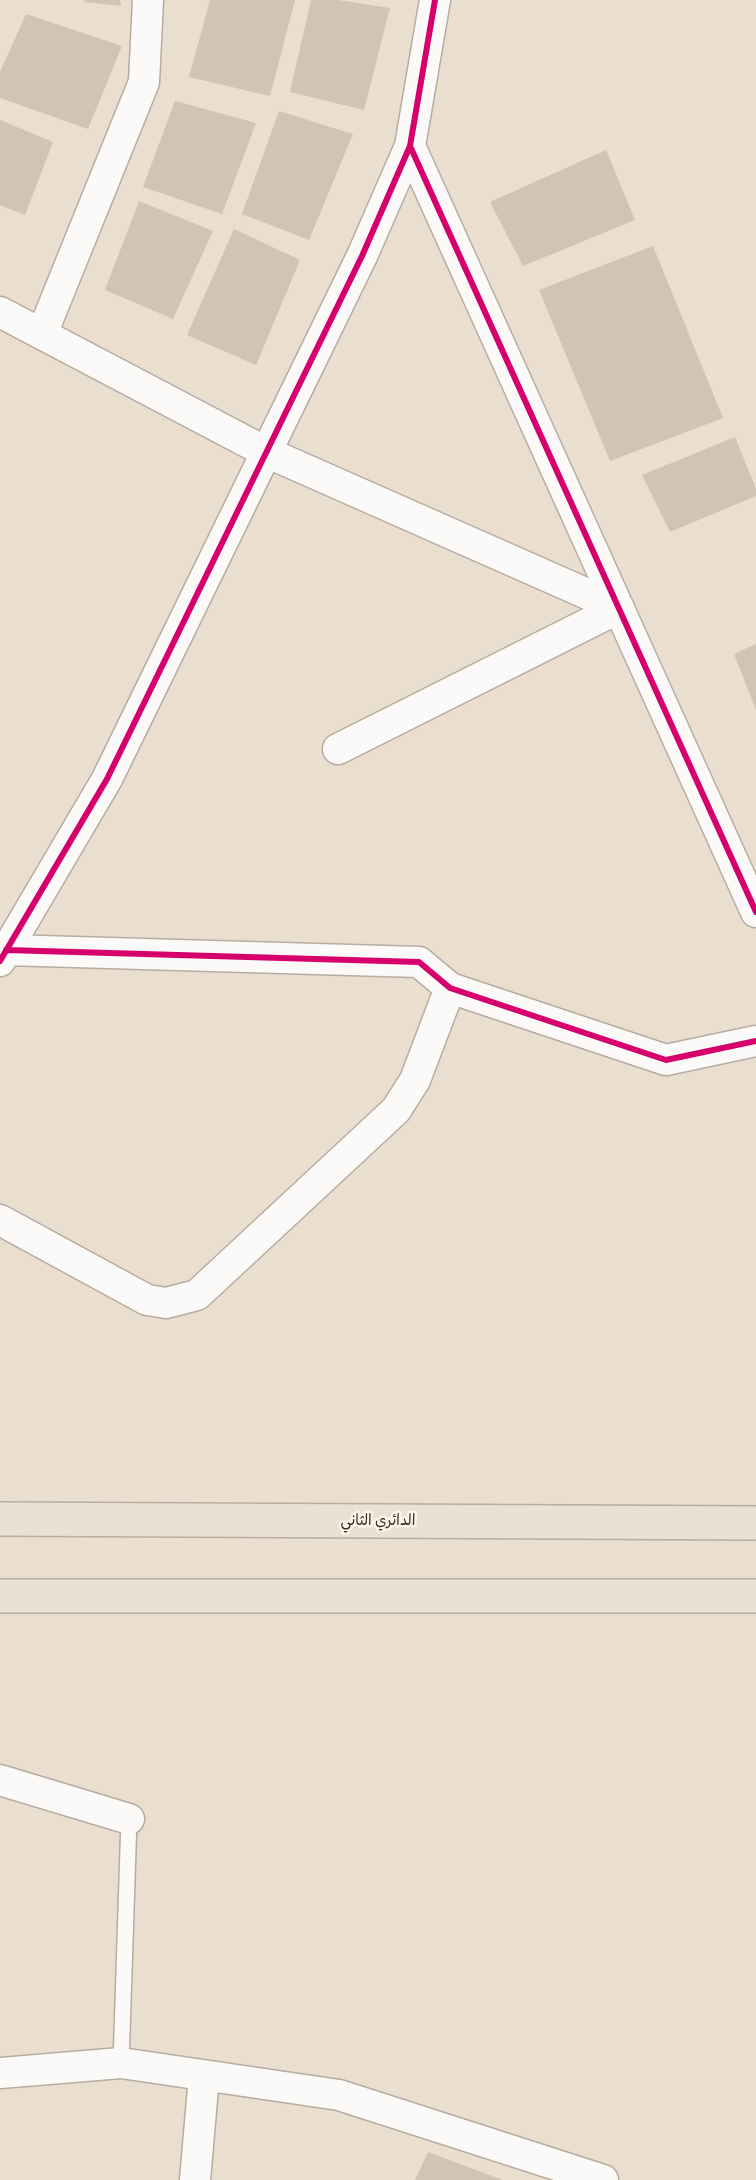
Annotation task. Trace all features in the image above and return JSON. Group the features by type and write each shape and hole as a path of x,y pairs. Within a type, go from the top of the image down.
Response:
{"highway":[{"name":"الدائري الثاني","path":"0,1519 756,1523"},
{"path":"0,1596 756,1596"}],"street":[{"path":"42,334 144,82 148,0"},
{"path":"435,0 410,146 362,256 107,779 3,955 419,962 450,988 666,1059 756,1041"},
{"path":"410,146 756,912"},
{"path":"0,312 267,452 619,608"},
{"path":"338,749 619,608"},
{"path":"0,1220 147,1300 166,1303 197,1295 396,1110 415,1080 450,988"},
{"path":"0,1780 129,1819"},
{"path":"0,2073 121,2063 339,2095 603,2180"},
{"path":"195,2180 204,2076"}],"lane":[{"path":"121,2063 129,1819"}],"building":[{"path":"84,0 120,0 121,6 84,2"},
{"path":"210,0 295,0 270,96 189,77"},
{"path":"311,0 338,0 390,8 364,110 290,92"},
{"path":"26,14 122,46 88,129 0,98 0,72"},
{"path":"175,101 256,123 222,214 143,187"},
{"path":"279,111 353,134 309,240 242,214"},
{"path":"0,120 53,142 25,215 0,205"},
{"path":"606,150 635,220 523,266 490,202"},
{"path":"139,201 213,231 173,319 105,290"},
{"path":"234,229 300,260 256,365 187,335"},
{"path":"653,246 723,418 610,461 539,290"},
{"path":"735,437 756,489 756,496 670,532 642,475"},
{"path":"756,644 756,710 734,654"},
{"path":"428,2152 503,2180 415,2180"}],"cycle path":[{"path":"0,961 107,779 362,256 410,146 435,0"},
{"path":"410,146 756,912"},
{"path":"6,950 419,962 450,988 666,1060 756,1041"}]}
